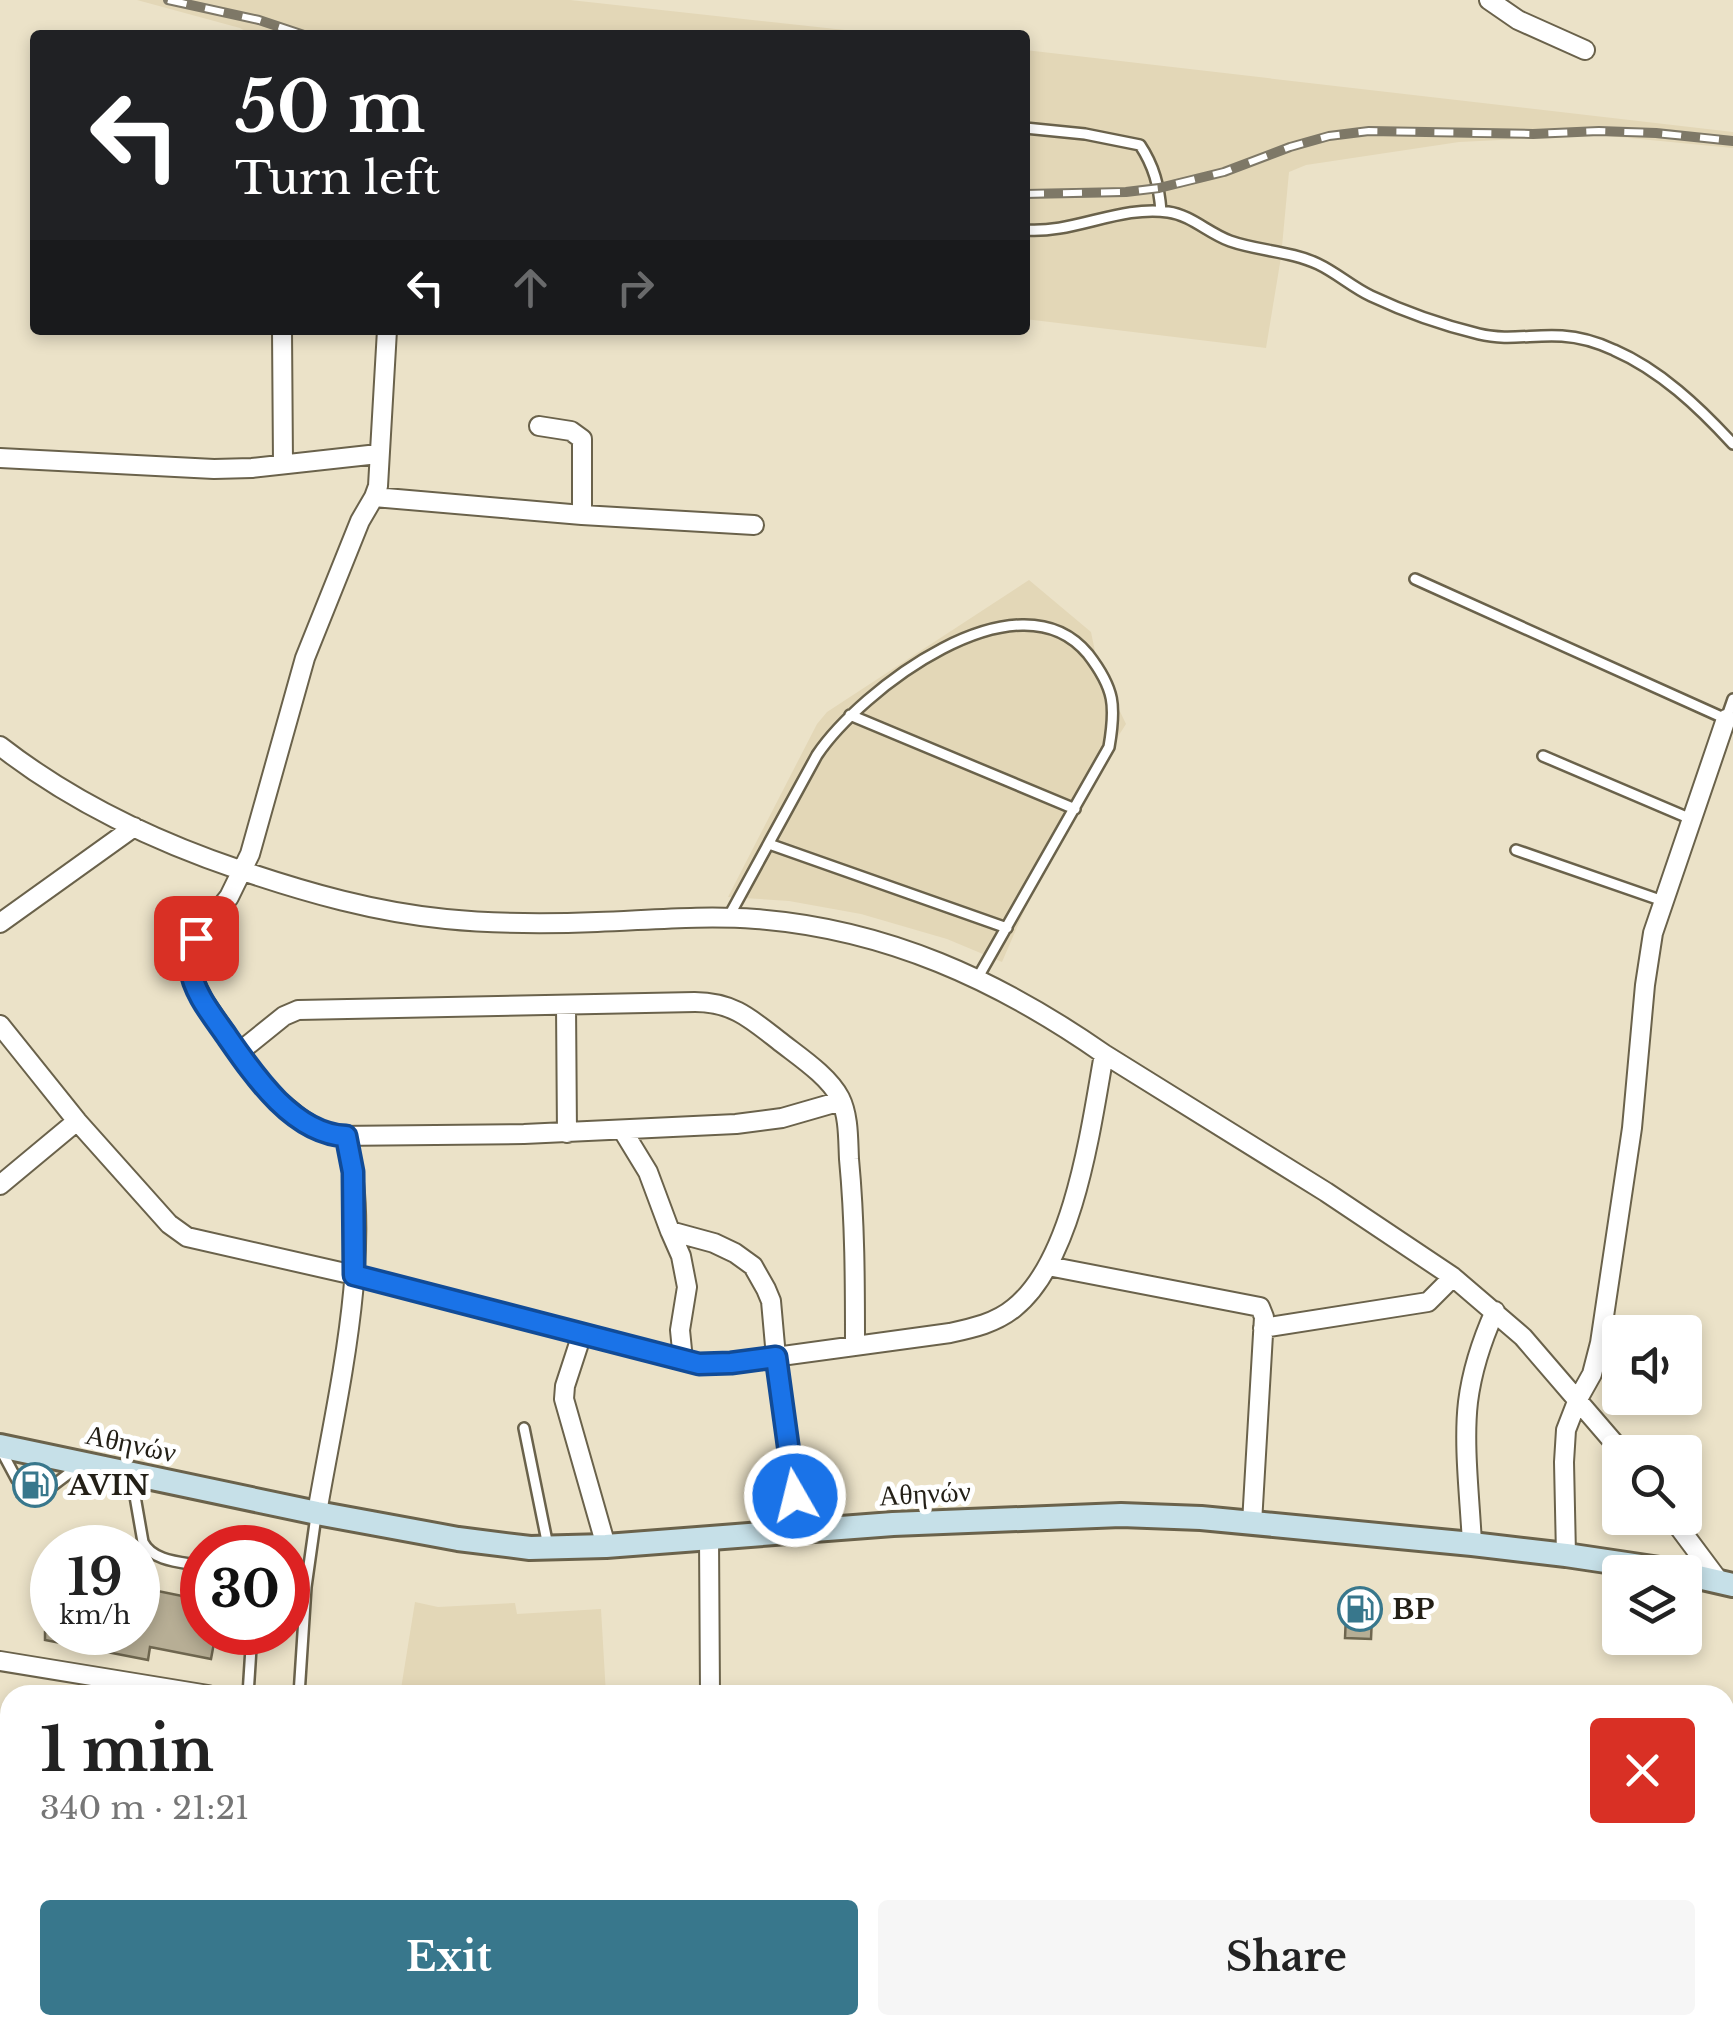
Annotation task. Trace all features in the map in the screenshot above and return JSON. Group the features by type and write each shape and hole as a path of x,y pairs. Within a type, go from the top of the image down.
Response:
{"main road":[{"name":"Αθηνών","path":"0,1447 316,1513 473,1542 548,1549 893,1524 1121,1515 1252,1523 1602,1561"}],"street":[{"path":"1488,0 1518,20 1585,50"},
{"path":"282,335 283,464"},
{"path":"387,335 378,486 312,638 277,752 256,840 224,905 196,938 189,957 194,984 217,1023 264,1087 320,1131 346,1136 623,1131 770,1120 841,1101"},
{"path":"540,426 571,430 582,439 582,516"},
{"path":"0,458 177,469 252,468 378,454"},
{"path":"374,497 582,516 754,525"},
{"path":"1566,1555 1564,1443 1568,1422 1592,1374 1600,1343 1632,1128 1653,933 1726,718"},
{"path":"0,746 73,796 162,842 348,903 450,919 538,924 728,918 806,926 872,939 928,956 978,978 1071,1032 1453,1277 1523,1337 1608,1435"},
{"path":"0,922 134,827"},
{"path":"238,1053 284,1016 298,1010 720,1003 786,1047 825,1080 841,1101 855,1224 855,1346"},
{"path":"566,1005 567,1133"},
{"path":"0,1025 78,1121 178,1232 200,1241 354,1275 699,1364 950,1334 1008,1312 1027,1296 1048,1266 1062,1234 1090,1134 1104,1054"},
{"path":"0,1185 78,1121"},
{"path":"623,1131 648,1172 681,1256 687,1287 680,1330 682,1360"},
{"path":"316,1513 354,1275 353,1172 346,1136"},
{"path":"670,1230 735,1253 752,1266 762,1281 770,1301 800,1530"},
{"path":"1048,1266 1253,1304 1262,1310 1252,1523"},
{"path":"1263,1328 1428,1302 1453,1277"},
{"path":"1472,1544 1468,1399 1482,1340 1495,1311"},
{"path":"582,1334 564,1400 606,1546"},
{"path":"1686,1535 1726,1583"},
{"path":"710,1537 710,1685"},
{"path":"0,1661 100,1685"}],"lane":[{"path":"1030,128 1140,145 1152,162 1161,211"},
{"path":"1030,230 1048,231 1161,211 1185,217 1231,241 1319,265 1368,294 1444,325 1485,336 1563,336 1613,349 1672,387 1733,444"},
{"path":"1415,579 1726,718 1733,699"},
{"path":"728,918 817,756 850,715 949,645 982,632 1020,624 1056,630 1084,650 1104,676 1115,712 1109,747 978,978"},
{"path":"850,715 1075,810"},
{"path":"1544,756 1691,819"},
{"path":"770,844 1007,928"},
{"path":"1516,850 1663,901"},
{"path":"524,1428 548,1549"},
{"path":"132,1473 142,1542 159,1557 180,1561"},
{"path":"310,1557 316,1513"},
{"path":"249,1685 251,1655"},
{"path":"300,1685 302,1655"}],"shaded area":[{"path":"137,0 570,0 845,30 243,30"},
{"path":"1030,51 1733,132 1733,148 1598,135 1459,142 1306,165 1289,172 1281,257 1266,348 1030,320"},
{"path":"1029,580 1091,632 1098,666 1126,724 1061,826 1002,962 947,939 861,914 789,901 728,897 817,724 827,712"},
{"path":"415,1602 438,1607 515,1603 517,1614 601,1609 605,1685 402,1685"}],"building":[{"path":"18,1489 43,1494 41,1501 17,1497"},
{"path":"160,1591 180,1596 180,1653 160,1649"},
{"path":"1347,1592 1373,1594 1371,1639 1345,1638"},
{"path":"122,1655 149,1655 148,1660"}],"railway":[{"path":"168,0 289,30"},
{"path":"1030,194 1159,188 1224,172 1329,136 1369,131 1599,131 1733,141"}],"place":[{"name":"AVIN","path":"35,1485"},
{"name":"BP","path":"1360,1609"}],"route":[{"path":"196,938 189,957 194,984 252,1072 300,1118 320,1131 346,1136 353,1172 354,1275 699,1364 776,1357 795,1496"}]}
